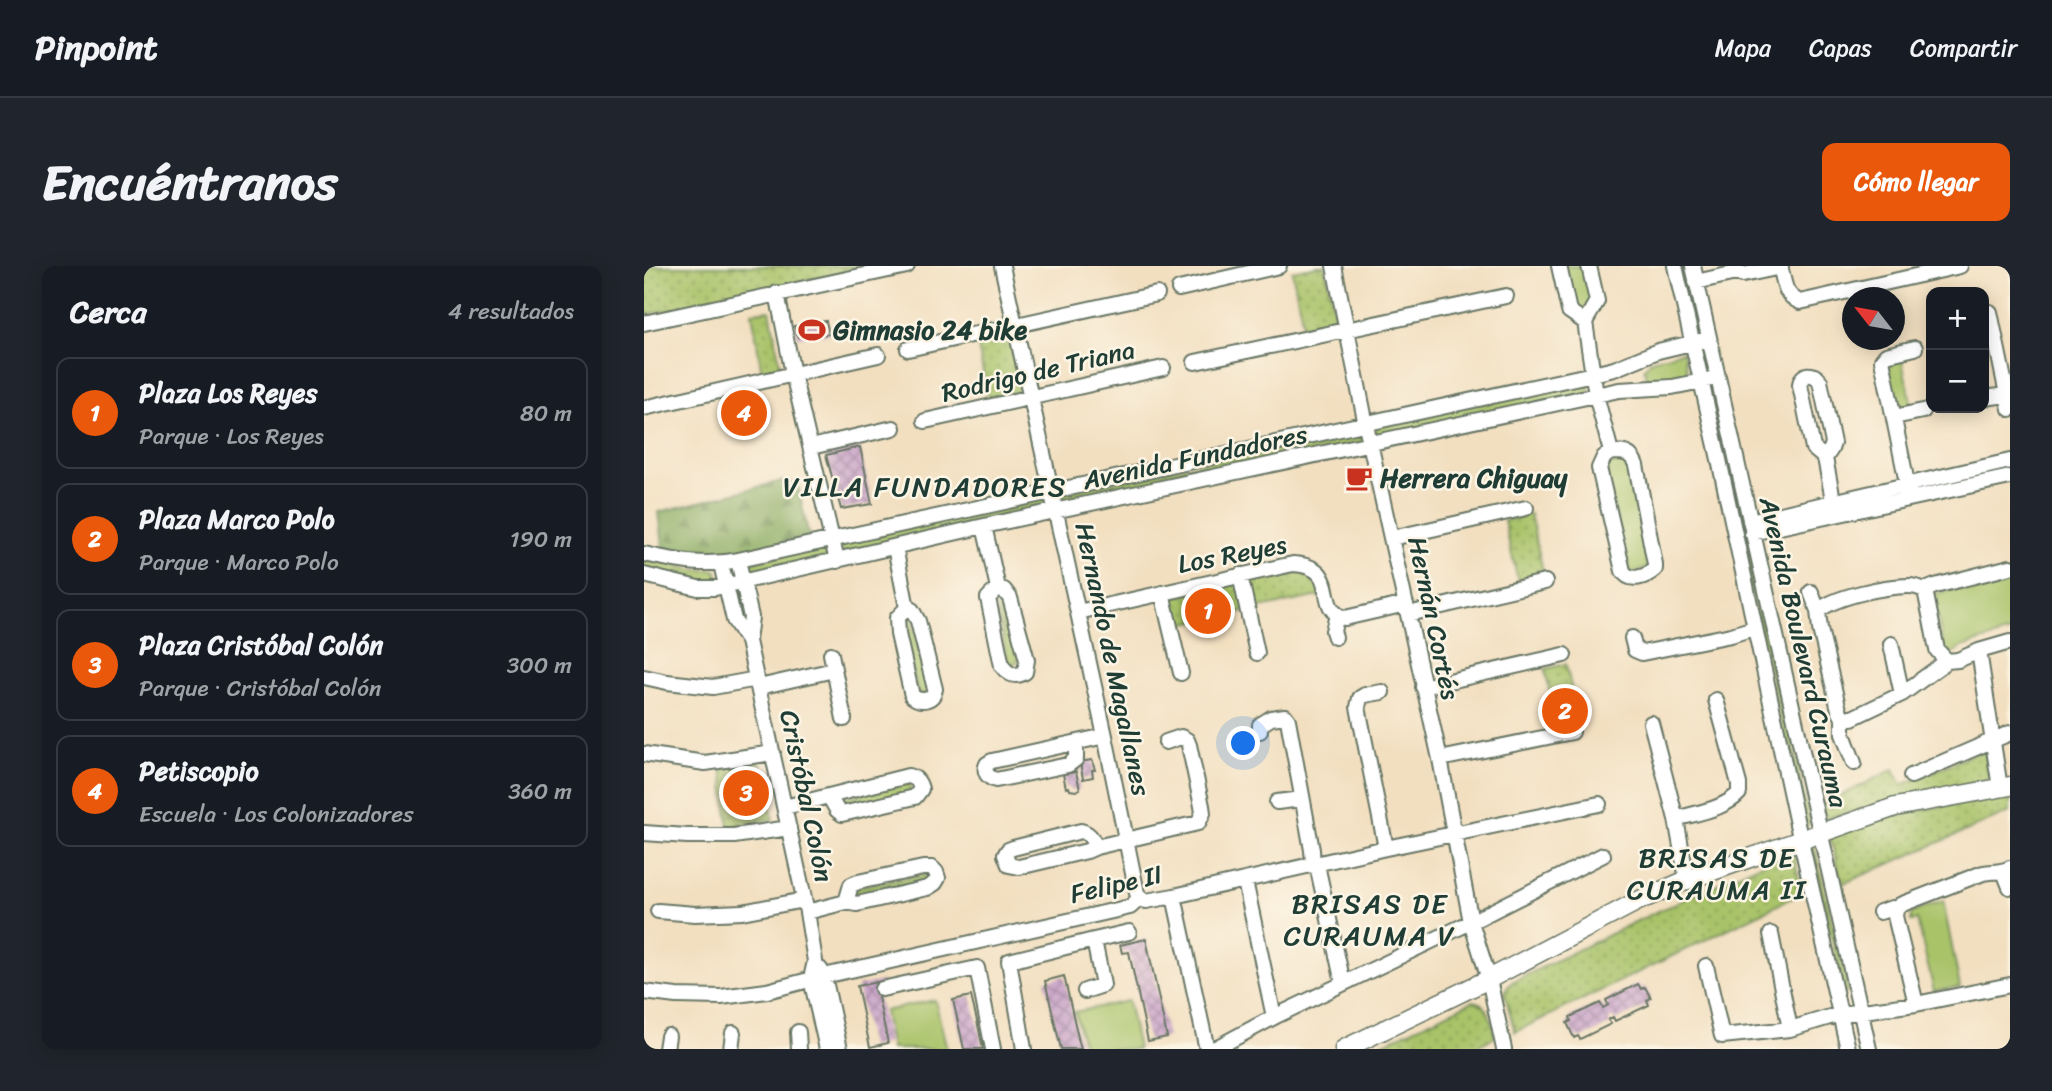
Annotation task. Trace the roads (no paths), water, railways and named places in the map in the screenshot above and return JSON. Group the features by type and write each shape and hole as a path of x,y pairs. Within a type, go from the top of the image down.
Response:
{"main road":[{"path":"1344,1049 1489,979 1638,901 1687,880 1895,807 2005,787"}],"street":[{"path":"644,323 907,266"},
{"name":"Hernando de Magallanes","path":"1002,266 1140,898"},
{"path":"1178,289 1279,266"},
{"name":"Hernán Cortés","path":"1334,266 1440,760 1471,922 1489,979 1504,1049"},
{"path":"1559,266 1569,311 1585,323"},
{"path":"1589,266 1597,301 1585,323 1596,395 1611,452"},
{"name":"Avenida Boulevard Curauma","path":"1675,266 1848,1049"},
{"name":"Avenida Boulevard Curauma","path":"1693,266 1869,1049"},
{"path":"1697,286 1736,273 1743,275 1781,266 1790,297 1800,302 1960,266"},
{"path":"777,293 837,561"},
{"path":"908,349 1157,293"},
{"path":"1195,362 1506,296"},
{"path":"1989,399 2009,402 1989,335 1990,312"},
{"name":"Avenida Fundadores","path":"644,554 681,562 721,564 1593,374 1639,360 1658,351 1708,339"},
{"path":"1909,492 1882,360 1886,355 1915,348"},
{"path":"644,408 878,355"},
{"path":"1639,360 1639,372 1646,388"},
{"name":"Rodrigo de Triana","path":"925,421 1163,368"},
{"path":"1825,458 1833,443 1820,381 1811,374 1803,376 1800,385 1813,448 1825,458 1835,509"},
{"name":"Avenida Fundadores","path":"644,575 698,588 725,586 984,526 1619,390 1672,387 1717,378"},
{"path":"1894,416 1923,411"},
{"path":"811,447 893,428"},
{"path":"1611,452 1629,454 1636,466 1655,564 1655,569 1644,577 1631,578 1625,576 1623,571 1599,468 1604,457 1611,452"},
{"path":"1751,527 1909,492 2010,461"},
{"path":"1909,492 2010,477"},
{"path":"1392,538 1526,508"},
{"path":"984,526 998,588"},
{"path":"895,547 907,608"},
{"name":"Cristóbal Colón","path":"738,560 751,617 748,641"},
{"name":"Cristóbal Colón","path":"721,564 734,620 748,641 806,906 814,961 840,1049"},
{"name":"Los Reyes","path":"1078,612 1293,564 1308,565 1318,571 1330,608 1337,615"},
{"path":"1818,611 1826,604 1860,594 1912,586 1925,590 2010,567"},
{"path":"1240,575 1257,653"},
{"path":"1335,637 1337,615 1345,618 1407,609 1545,582"},
{"path":"998,588 1008,593 1027,660 1025,672 1015,676 1002,666 988,598 998,588"},
{"path":"1925,590 1937,649 1947,661"},
{"path":"1811,592 1818,611 1820,629 1843,718 1843,734 1854,763"},
{"path":"1162,593 1181,673"},
{"path":"907,608 912,610 918,621 935,690 931,698 923,700 912,696 898,634 897,618 907,608"},
{"path":"1632,638 1635,650 1642,653 1754,628"},
{"path":"1843,718 1852,718 1902,694 1947,661 1958,660 2010,642"},
{"path":"1891,644 1902,694"},
{"path":"1979,651 1993,740 2005,787"},
{"path":"831,654 844,719"},
{"path":"1423,687 1564,655"},
{"path":"644,677 713,687 758,683 834,670"},
{"path":"1382,692 1360,698 1357,707 1386,848"},
{"path":"1676,819 1724,804 1739,793 1739,784 1716,700"},
{"path":"1260,731 1260,725 1271,718 1285,716 1288,720 1315,865 1343,983"},
{"path":"1651,723 1676,819 1687,880"},
{"path":"1440,760 1572,732"},
{"path":"1911,776 2010,733"},
{"path":"1076,743 1076,759 1068,765 996,780 987,775 986,764 992,761 1105,736"},
{"path":"1096,847 1090,836 1081,831 1013,848 1005,855 1009,865 1019,867 1198,823 1202,806 1189,745 1181,737 1166,742"},
{"path":"644,754 705,763 772,753"},
{"path":"785,807 908,776 914,777 920,783 921,789 915,797 842,814 829,796"},
{"path":"1277,802 1302,799"},
{"name":"Felipe II","path":"644,992 721,997 767,992 1130,907 1140,898 1146,901 1174,896 1598,804"},
{"path":"644,832 734,836 789,828"},
{"path":"1174,896 1206,1045 1213,1049 1603,855"},
{"path":"658,911 695,914 846,902 857,904 927,888 938,878 932,868 923,868 858,882 851,886 846,902"},
{"path":"1916,1004 1895,916 1900,905 1995,870 2007,870 2010,887"},
{"path":"1245,881 1274,1017"},
{"path":"1880,912 1892,908 1896,910"},
{"path":"1024,1049 1009,961 1129,932"},
{"path":"1771,934 1790,1029"},
{"path":"1085,991 1103,985 1094,940"},
{"path":"1706,965 1722,1036 1790,1029 1840,1014 1916,1004 2010,985"},
{"path":"882,989 977,968 993,1049"},
{"name":"Cristóbal Colón","path":"818,978 827,1049"},
{"path":"798,1032 799,1049"},
{"path":"731,1049 733,1033"}],"place":[{"name":"Gimnasio 24 bike","path":"812,330"},
{"name":"Petiscopio","path":"744,413"},
{"name":"Herrera Chiguay","path":"1359,478"},
{"name":"Plaza Los Reyes","path":"1208,611"},
{"name":"Plaza Marco Polo","path":"1565,711"},
{"name":"Plaza Cristóbal Colón","path":"746,793"}],"district":[{"name":"VILLA FUNDADORES","path":"925,486"},
{"name":"BRISAS DE CURAUMA II","path":"1717,873"},
{"name":"BRISAS DE CURAUMA V","path":"1370,919"}]}
